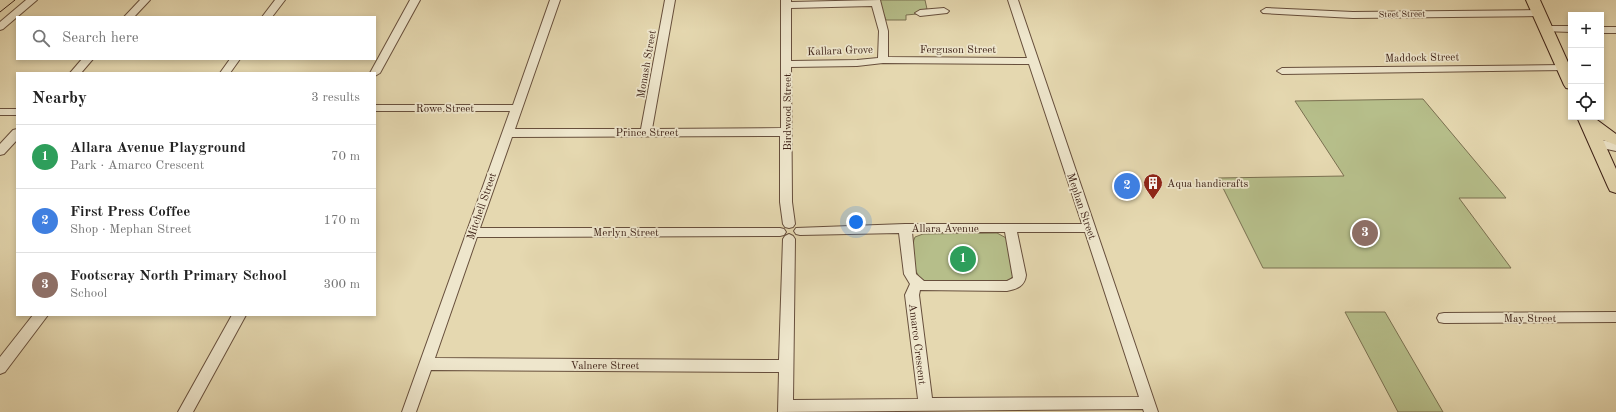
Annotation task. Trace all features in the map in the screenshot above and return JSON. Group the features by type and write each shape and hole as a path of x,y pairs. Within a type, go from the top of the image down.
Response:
{"highway":[{"path":"1533,0 1570,84"},
{"path":"1587,120 1616,187"},
{"path":"1588,120 1598,130 1616,140"}],"street":[{"path":"0,26 32,0"},
{"path":"130,16 145,0"},
{"path":"268,16 280,0"},
{"path":"376,72 415,0"},
{"name":"Mitchell Street","path":"409,412 555,0"},
{"name":"Monash Street","path":"646,132 670,0"},
{"path":"929,0 931,11"},
{"name":"Mephan Street","path":"1014,0 1150,408"},
{"name":"Kallara Grove","path":"786,2 875,2 880,14 885,48 883,60 857,63 787,64"},
{"name":"Birdwood Street","path":"785,409 789,231 786,202 786,2"},
{"path":"920,13 944,11"},
{"name":"Steet Street","path":"1266,11 1348,15 1539,13"},
{"path":"1546,29 1568,30"},
{"path":"1604,30 1616,30"},
{"path":"76,72 87,60"},
{"path":"226,72 235,60"},
{"name":"Ferguson Street","path":"883,60 1034,61"},
{"name":"Maddock Street","path":"1282,71 1563,68"},
{"name":"Rowe Street","path":"376,108 516,108"},
{"path":"0,112 16,112"},
{"name":"Prince Street","path":"507,133 787,132"},
{"path":"0,151 16,135"},
{"path":"1597,144 1616,147"},
{"path":"905,228 910,274 912,279 918,284 924,286 999,286 1017,283 1020,280 1010,228"},
{"name":"Allara Avenue","path":"789,231 905,228 1090,228"},
{"name":"Merlyn Street","path":"472,233 789,231"},
{"name":"Amarco Crescent","path":"918,284 914,288 912,294 926,405"},
{"path":"0,368 40,316"},
{"path":"185,412 238,316"},
{"name":"May Street","path":"1444,318 1616,317"},
{"name":"Valnere Street","path":"425,364 786,366"},
{"path":"785,409 926,405 1150,408"}],"green space":[{"path":"880,0 925,0 927,9 919,11 917,14 906,15 906,20 886,20 879,3"},
{"path":"1423,99 1506,198 1459,198 1511,268 1263,268 1218,178 1344,176 1295,101"},
{"path":"997,233 1008,239 1016,273 1008,281 928,282 921,279 916,272 913,250 915,237 923,234"},
{"path":"1345,312 1385,312 1443,412 1398,412"}],"tram line":[{"path":"0,12 15,0"}],"place":[{"name":"First Press Coffee","path":"1127,186"},
{"name":"Aqua handicrafts","path":"1153,200"},
{"name":"Footscray North Primary School","path":"1365,233"},
{"name":"Allara Avenue Playground","path":"963,259"}]}
